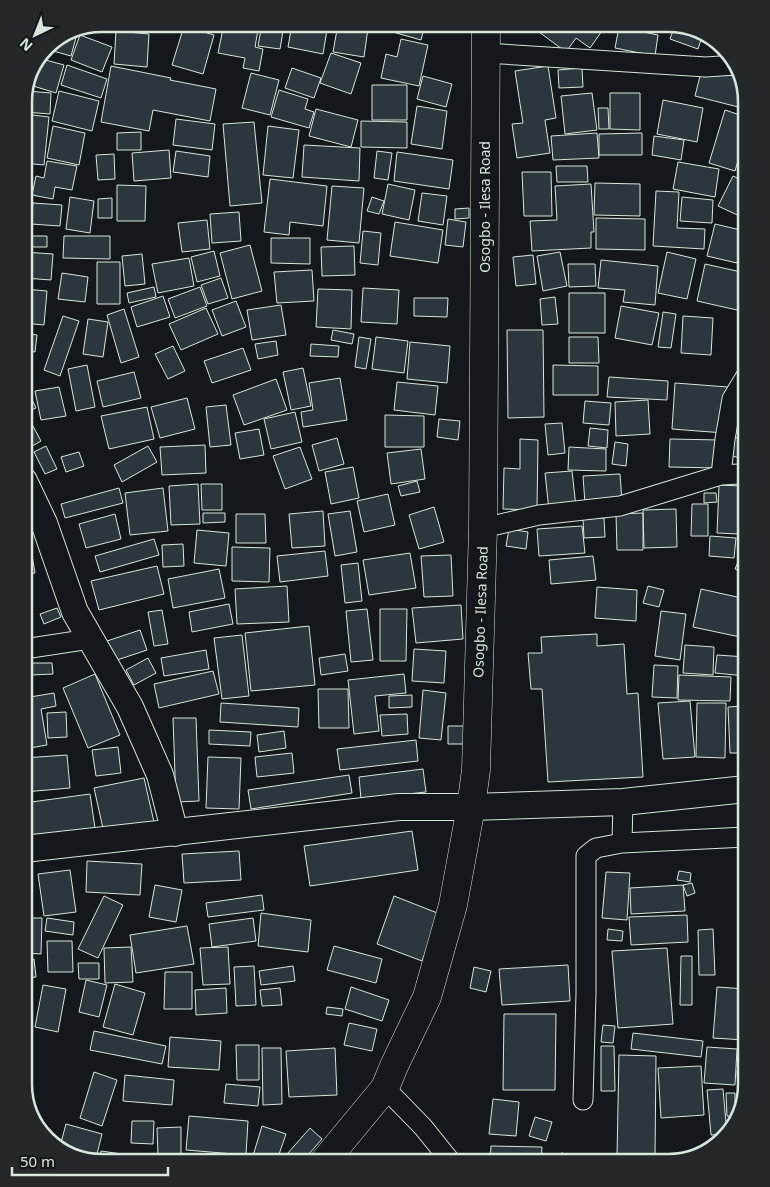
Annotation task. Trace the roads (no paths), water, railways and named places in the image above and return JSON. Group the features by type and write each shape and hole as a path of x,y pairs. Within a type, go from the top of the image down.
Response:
{"main road":[{"name":"Osogbo - Ilesa Road","path":"330,1154 385,1088 397,1058 427,997 452,905 471,807 476,770 483,528 486,33"},
{"path":"33,499 44,523 75,612 130,707 160,775 175,833"},
{"path":"32,848 398,807 471,807 623,802 738,790"}],"street":[{"path":"485,53 706,67 726,65"},
{"path":"721,475 732,399 738,389"},
{"path":"483,528 539,515 620,506 721,475 738,474"},
{"path":"32,648 90,639"},
{"path":"622,843 623,802"},
{"path":"583,1100 586,994 586,856 596,848 622,843 738,838"},
{"path":"385,1088 423,1127 445,1154"}]}
